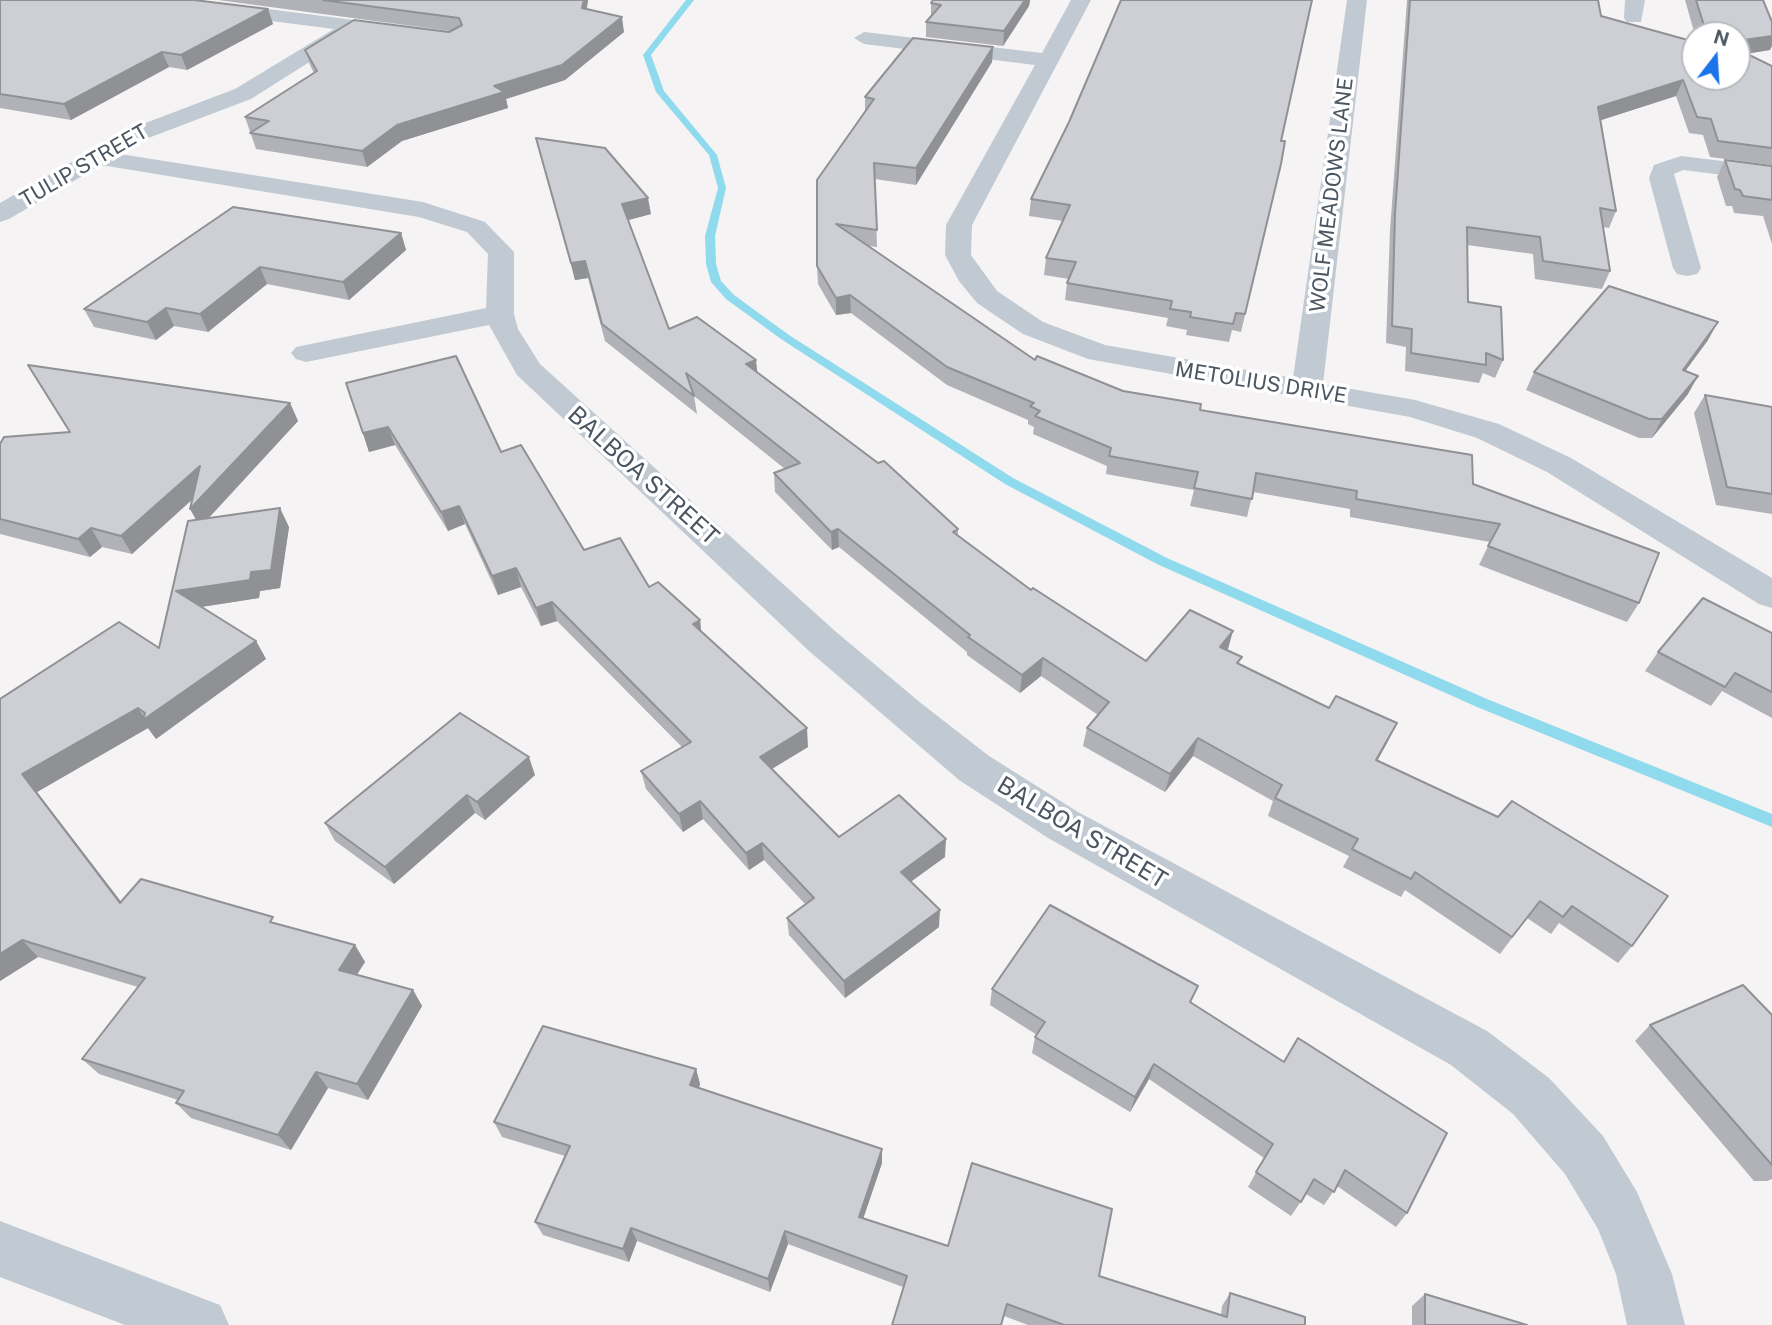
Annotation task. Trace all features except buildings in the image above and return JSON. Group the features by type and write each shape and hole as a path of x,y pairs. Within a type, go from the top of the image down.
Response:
{"street":[{"path":"152,0 379,29"},
{"name":"METOLIUS DRIVE","path":"1082,0 960,225 956,239 958,255 973,281 987,297 1033,328 1098,354 1426,412 1511,441 1598,488 1772,595"},
{"name":"WOLF MEADOWS LANE","path":"1307,391 1357,0"},
{"name":"TULIP STREET","path":"0,214 148,128 243,94 354,26"},
{"path":"864,38 1048,60"},
{"name":"BALBOA STREET","path":"97,157 423,210 455,218 476,227 501,252 500,314 504,329 528,369 822,641 974,768 1140,870 1469,1048 1531,1096 1584,1155 1618,1211 1644,1274 1656,1325"},
{"path":"1686,268 1661,178 1663,170 1681,163 1772,174"},
{"path":"306,353 500,314"},
{"path":"0,1249 200,1325"}],"waterway":[{"path":"690,0 647,55 660,92 713,155 722,188 710,236 711,264 716,282 730,297 785,337 1009,481 1162,561 1482,703 1772,821"}]}
